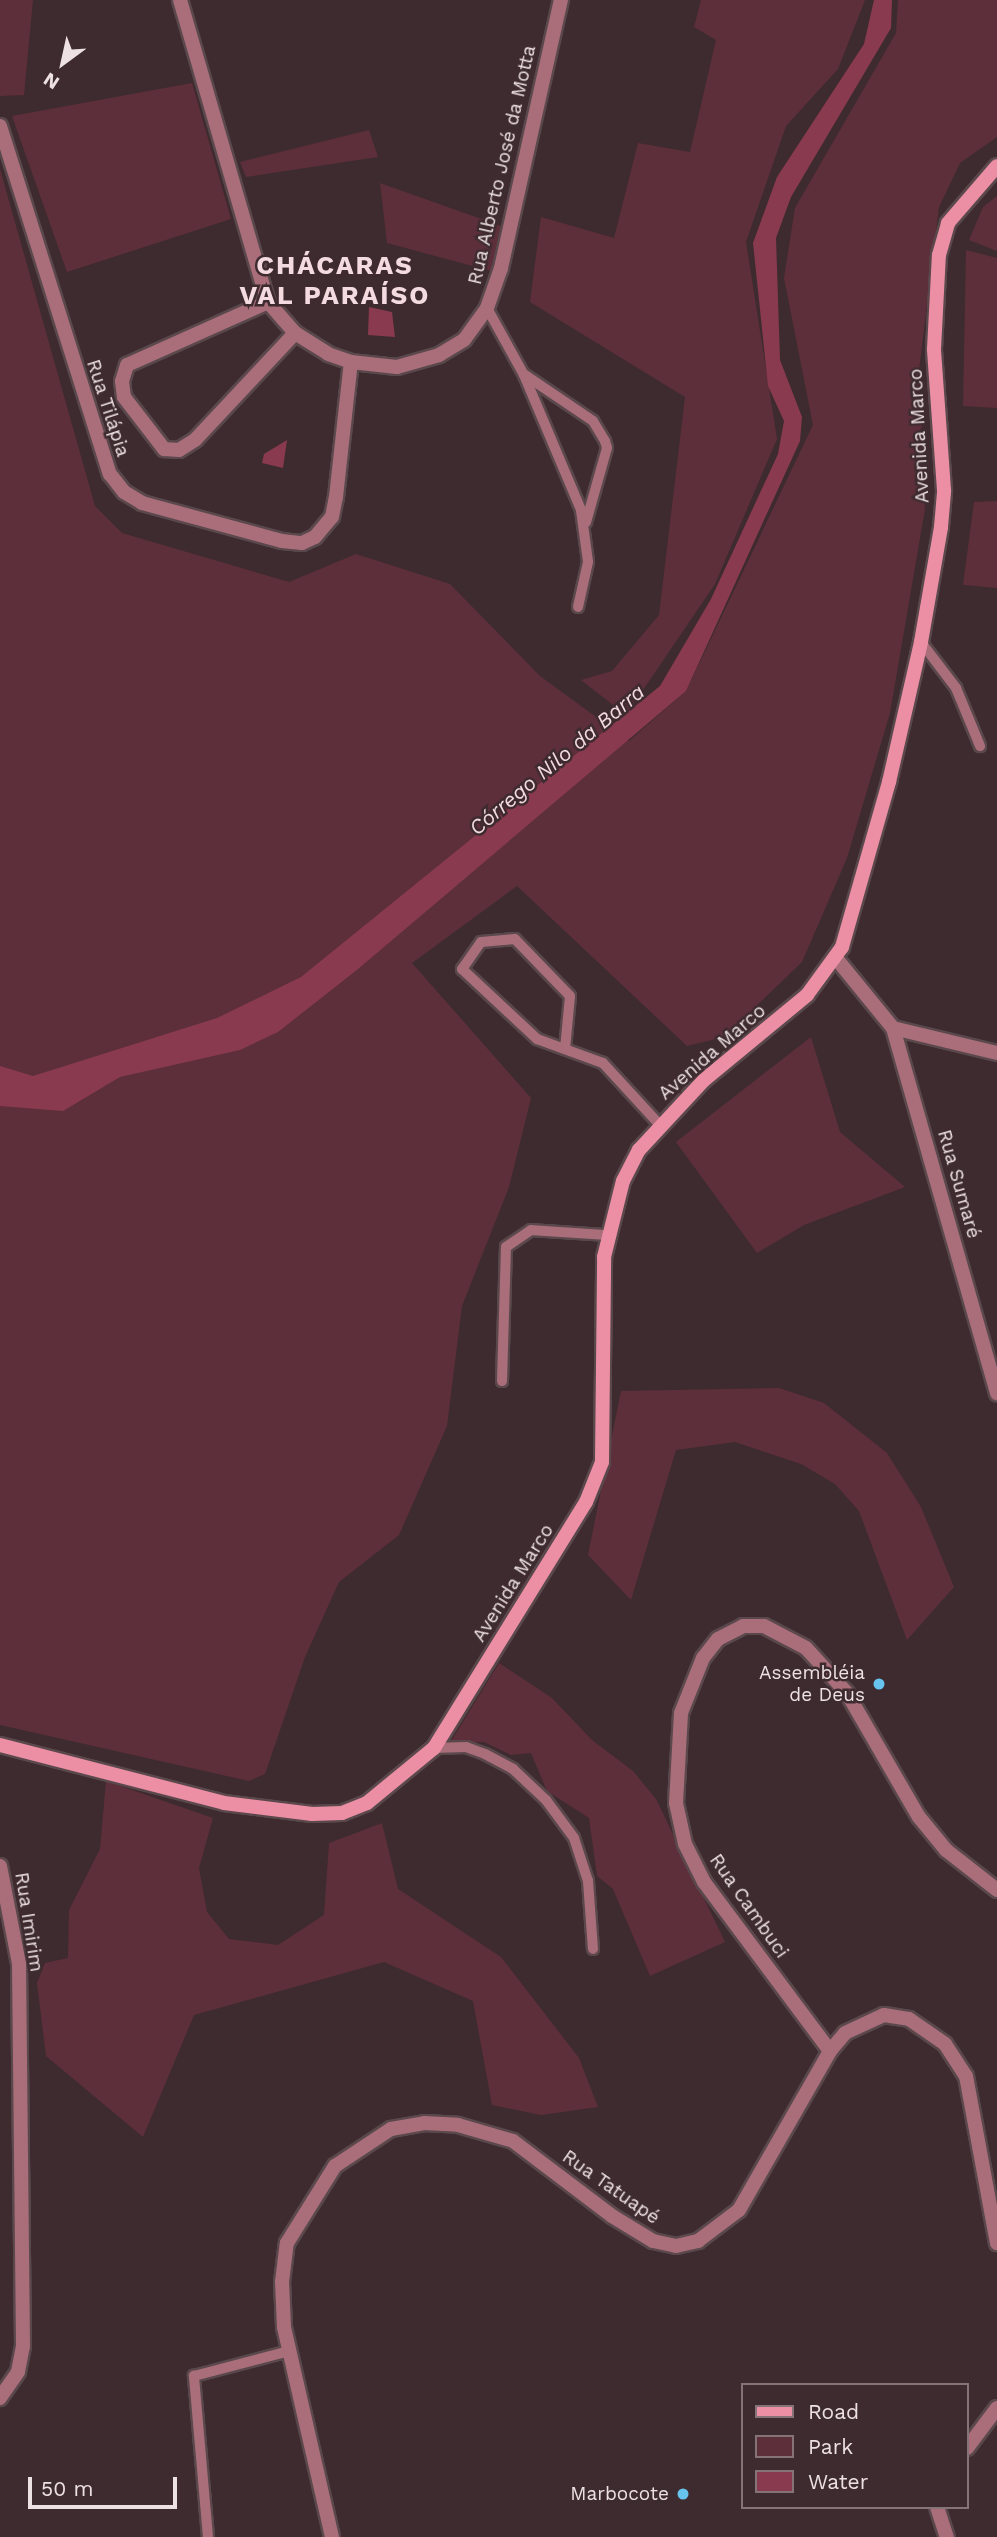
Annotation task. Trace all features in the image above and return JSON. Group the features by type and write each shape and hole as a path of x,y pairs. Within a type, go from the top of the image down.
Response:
{"main road":[{"name":"Avenida Marco","path":"0,1745 224,1803 312,1814 342,1813 367,1803 434,1748 586,1502 602,1462 607,1235 624,1181 659,1124 807,995 835,957 866,869 921,642 944,490 934,349 939,255 948,223 997,166"}],"street":[{"name":"Rua Alberto José da Motta","path":"180,0 268,302 295,333 351,362 397,367 439,355 464,340 487,308 501,268 561,0"},
{"name":"Rua Tilápia","path":"0,126 110,474 124,492 142,503 282,541 302,542 315,537 331,517 337,497 351,362"},
{"path":"268,302 127,365 122,381 124,397 164,449 179,450 195,440 295,333"},
{"path":"835,957 893,1028 997,1053"},
{"name":"Rua Sumaré","path":"893,1028 997,1393"},
{"name":"Rua Cambuci","path":"830,2051 704,1882 685,1844 676,1803 681,1713 702,1658 718,1639 743,1626 764,1626 806,1648 847,1693 919,1817 946,1850 997,1890"},
{"name":"Rua Imirim","path":"0,1866 19,1964 23,2346 18,2372 0,2398"},
{"name":"Rua Tatuapé","path":"332,2537 289,2351 282,2282 287,2242 335,2166 360,2145 391,2129 424,2123 487,2131 513,2141 612,2216 653,2241 676,2246 698,2241 739,2210 830,2051 845,2033 884,2015 909,2019 945,2044 966,2076 997,2243"},
{"path":"969,2445 997,2407"},
{"path":"938,2509 947,2537"}],"lane":[{"path":"487,308 524,375 585,525 588,562 578,607"},
{"path":"524,375 593,421 605,441 607,448 585,525"},
{"path":"921,642 956,688 980,746"},
{"path":"565,1049 570,996 515,939 481,942 462,969 537,1039 603,1063 659,1124"},
{"path":"502,1381 506,1247 531,1230 607,1235"},
{"path":"434,1748 466,1746 485,1754 513,1769 546,1800 574,1838 588,1881 593,1950"},
{"path":"208,2537 194,2376 289,2351"}],"green space":[{"path":"0,0 33,0 24,95 0,96"},
{"path":"701,0 865,0 838,69 786,126 746,242 777,439 715,584 626,715 581,680 612,671 659,615 685,397 530,302 541,217 614,238 638,143 690,152 716,40 694,27"},
{"path":"898,0 997,0 997,137 960,163 939,207 919,370 925,509 890,713 847,858 802,962 724,1037 687,1046 517,886 412,963 531,1098 509,1187 462,1306 447,1426 399,1535 339,1582 305,1657 265,1774 249,1781 0,1725 0,169 95,506 122,533 289,582 356,554 450,584 540,676 629,741 686,691 813,425 784,278 795,208 896,33"},
{"path":"192,83 231,219 67,272 12,116"},
{"path":"369,130 378,157 246,177 240,162"},
{"path":"380,183 501,226 491,271 387,243"},
{"path":"997,196 997,251 969,240 983,207"},
{"path":"966,250 997,258 997,408 963,406"},
{"path":"997,501 997,588 963,585 974,502"},
{"path":"811,1037 840,1132 905,1187 804,1225 757,1253 676,1142"},
{"path":"779,1388 824,1403 887,1453 921,1507 954,1587 907,1640 859,1511 835,1484 801,1464 735,1442 676,1450 631,1600 588,1555 621,1391"},
{"path":"499,1663 552,1698 592,1740 633,1771 656,1799 725,1942 650,1976 613,1889 597,1876 589,1818 547,1791 531,1753 511,1755 484,1742 450,1743"},
{"path":"106,1781 213,1818 199,1868 207,1912 229,1939 278,1945 324,1915 329,1843 382,1823 398,1889 501,1957 579,2058 598,2107 541,2115 492,2105 473,2001 384,1962 194,2015 143,2137 46,2056 37,1983 45,1963 68,1958 69,1910 100,1849"}],"water":[{"path":"874,0 892,0 891,28 791,197 776,238 780,360 802,417 800,441 686,691 358,969 278,1032 240,1050 120,1077 63,1111 0,1106 0,1066 33,1076 217,1018 301,977 660,686 711,599 778,454 784,421 768,386 753,243 777,177 864,44"},
{"path":"369,307 392,312 395,337 368,335"},
{"path":"287,440 283,468 262,463 264,454"}],"place":[{"name":"Assembléia de Deus","path":"879,1684"},
{"name":"Marbocote","path":"683,2494"}],"district":[{"name":"CHÁCARAS VAL PARAÍSO","path":"335,281"}],"water label":[{"name":"Córrego Nilo da Barra","path":"557,760"}]}
